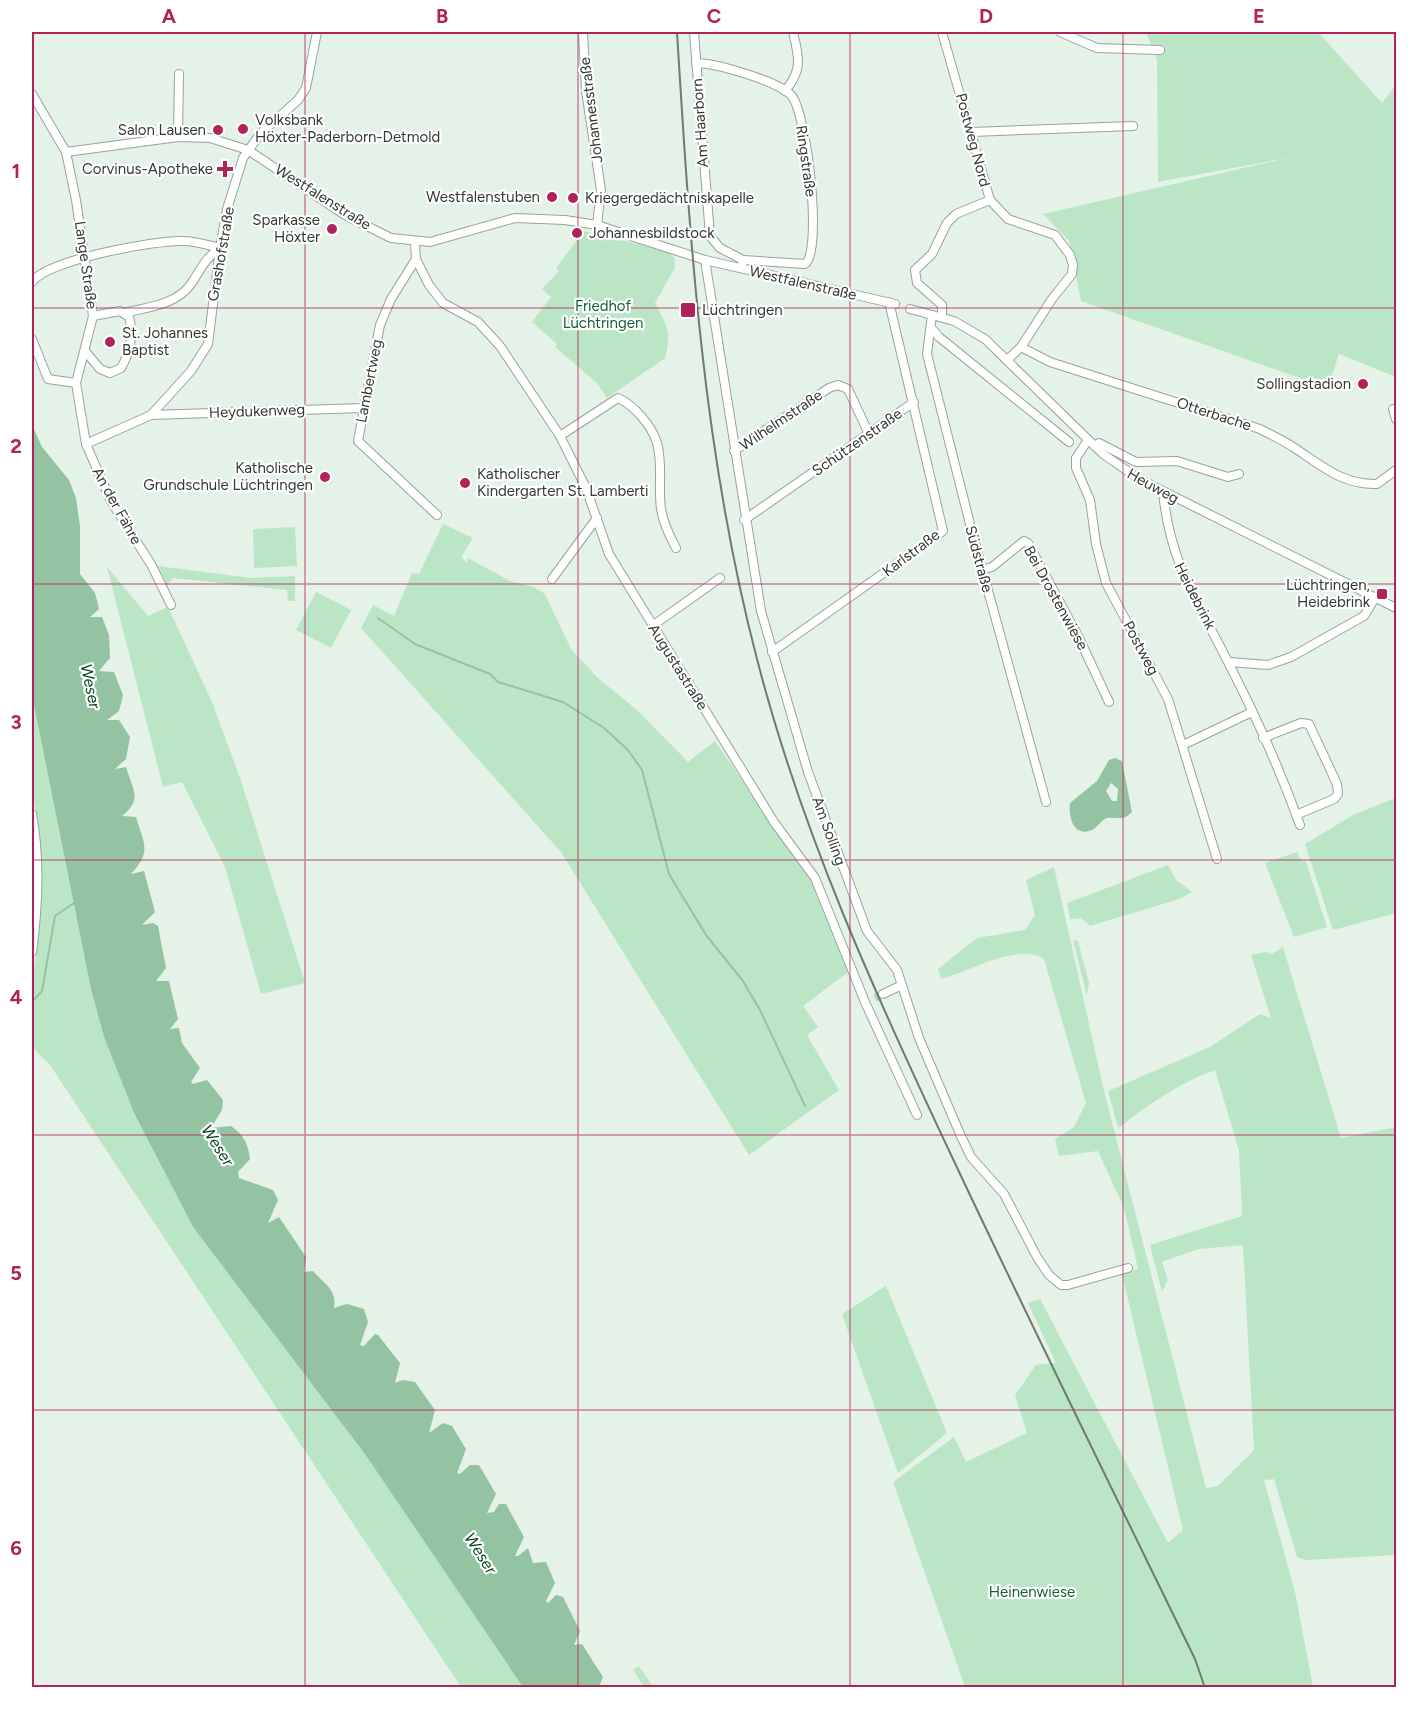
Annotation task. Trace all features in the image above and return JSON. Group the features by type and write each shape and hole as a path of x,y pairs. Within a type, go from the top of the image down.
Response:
{"street":[{"name":"Grashofstraße","path":"86,444 151,415 191,371 208,344 220,248 228,209 248,150 267,126 298,100 306,88 317,32"},
{"name":"Johannesstraße","path":"583,32 586,91 602,190 597,225"},
{"name":"Am Haarborn","path":"694,32 710,236 720,248 742,264"},
{"path":"696,63 726,68 785,91 795,79 798,68 793,32"},
{"name":"Postweg Nord","path":"942,32 990,200 1008,219 1055,235 1070,255 1073,265 1072,274 1052,299 1022,347 1006,360"},
{"path":"1060,32 1097,48 1160,50"},
{"path":"178,137 179,74"},
{"name":"Ringstraße","path":"742,264 805,264 811,256 814,243 808,165 799,109 793,97 785,91"},
{"name":"Lange Straße","path":"32,94 66,152 76,200 93,316 76,383 86,444"},
{"path":"972,132 1133,126"},
{"name":"Westfalenstraße","path":"66,152 178,137 210,138 248,150 345,215 391,238 416,243 444,240 515,218 553,219 597,225 705,260 742,264 892,303"},
{"path":"910,309 937,316 942,305 917,284 915,270 932,254 946,223 956,214 990,200"},
{"path":"32,282 39,274 84,257 176,241 220,248"},
{"path":"416,243 416,259"},
{"path":"93,316 124,313 174,299 191,284 206,257 220,248"},
{"name":"Lambertweg","path":"416,259 391,299 380,325 358,441 437,515"},
{"name":"Augustastraße","path":"416,259 442,303 478,322 500,346 560,436 586,488 609,554 774,822 815,878 865,1002 917,1115"},
{"name":"Am Solling","path":"705,260 744,520 761,611 808,772 867,930 897,970 919,1038 971,1157 1004,1194 1021,1230 1049,1275 1061,1285 1068,1285 1128,1269"},
{"name":"Schützenstraße","path":"744,520 914,402 892,303"},
{"path":"85,351 105,372 114,372 121,368 128,353 131,329 129,317 124,313"},
{"name":"Südstraße","path":"937,316 927,341 927,354 982,570 1046,802"},
{"name":"Heuweg","path":"937,316 978,335 1117,465 1163,492 1396,608"},
{"path":"932,329 1069,442"},
{"path":"32,339 48,380 76,383"},
{"name":"Otterbache","path":"1022,347 1050,362 1260,429 1292,446 1319,466 1350,481 1377,484 1396,470"},
{"name":"Wilhelmstraße","path":"734,451 829,387 838,385 848,389 869,434"},
{"path":"560,436 618,398 628,403 646,424 657,443 661,510 666,530 676,548"},
{"name":"Karlstraße","path":"772,652 943,531 914,402"},
{"name":"Heydukenweg","path":"151,415 363,408"},
{"path":"1393,409 1396,419"},
{"path":"1091,443 1099,443 1136,462 1177,461 1228,477 1239,474"},
{"name":"Postweg","path":"1091,443 1076,458 1077,468 1090,500 1096,544 1106,583 1168,699 1217,859"},
{"name":"An der Fähre","path":"86,444 111,501 152,566 171,605"},
{"name":"Heidebrink","path":"1163,492 1166,523 1176,562 1229,662 1300,825"},
{"path":"552,579 597,518"},
{"name":"Bei Drostenwiese","path":"982,570 992,567 1024,541 1028,543 1078,636 1109,702"},
{"path":"652,626 720,578"},
{"path":"1229,662 1268,665 1291,657 1364,616 1375,598"},
{"path":"1183,745 1252,712"},
{"path":"1263,738 1301,723 1309,724 1337,784 1338,794 1334,798 1296,815"},
{"path":"32,813 35,831 35,885 32,951"},
{"path":"865,1002 902,985"}],"green space":[{"path":"1146,32 1318,32 1382,103 1396,85 1396,377 1339,354 1328,388 1081,301 1069,241 1043,214 1292,157 1158,182 1157,60"},
{"name":"Friedhof Lüchtringen","path":"584,231 667,251 674,258 675,267 655,303 667,329 668,341 665,358 607,398 597,383 555,347 557,344 532,322 551,297 542,289 559,271 556,268"},
{"path":"443,524 473,538 461,557 467,563 468,558 510,581 534,587 545,594 571,649 598,678 638,711 688,762 715,741 811,881 848,972 803,1006 818,1027 807,1035 839,1090 749,1155 561,852 361,628 373,605 394,616 412,573 419,574"},
{"path":"295,527 297,566 254,568 253,529"},
{"path":"158,566 251,578 295,576 295,601 288,601 287,590 173,578 167,585"},
{"path":"107,567 148,616 168,607 212,702 241,781 305,983 261,994 225,867 182,782 163,787"},
{"path":"316,592 351,610 331,648 296,630"},
{"path":"32,695 91,989 104,1037 134,1113 193,1227 366,1454 523,1687 461,1687 50,1065 32,1047 32,980 38,942 40,886 39,831 32,790"},
{"path":"1396,798 1396,913 1333,930 1305,844 1353,815"},
{"path":"1297,852 1301,860 1306,862 1327,927 1294,937 1265,863"},
{"path":"1168,865 1176,880 1192,892 1179,899 1090,926 1081,918 1070,919 1067,903"},
{"name":"Heinenwiese","path":"1054,867 1104,1091 1206,1488 1218,1486 1254,1450 1243,1245 1198,1249 1162,1262 1168,1280 1162,1292 1150,1245 1242,1216 1239,1151 1215,1070 1164,1095 1118,1128 1108,1091 1210,1047 1260,1014 1271,1018 1251,955 1266,952 1272,954 1283,947 1341,1138 1396,1127 1396,1555 1305,1560 1297,1557 1274,1479 1264,1480 1295,1592 1313,1687 965,1687 893,1482 954,1437 966,1462 1027,1433 1015,1395 1036,1365 1056,1363 1028,1303 1040,1299 1168,1543 1183,1530 1122,1274 1138,1269 1124,1208 1098,1151 1059,1156 1055,1139 1074,1127 1086,1103 1044,959 1033,955 1007,956 941,979 938,969 977,938 1025,930 1035,915 1026,880"},
{"path":"1073,940 1078,941 1089,983 1087,996"},
{"path":"886,1286 947,1433 898,1473 842,1314"},
{"path":"639,1666 653,1687 644,1687 633,1670"}],"water":[{"name":"Weser","path":"32,425 42,447 69,480 76,498 80,526 80,574 95,593 99,609 90,617 102,617 109,635 110,658 99,671 114,672 123,695 119,711 107,720 119,720 130,737 126,759 115,769 126,767 134,799 132,805 122,816 136,817 144,847 142,859 131,874 144,871 155,912 142,925 153,923 158,926 166,968 156,981 169,981 178,1019 170,1029 179,1028 182,1043 200,1068 191,1082 193,1084 207,1080 223,1100 222,1110 211,1128 231,1126 242,1136 247,1144 250,1159 238,1172 239,1178 273,1190 278,1200 268,1223 279,1217 306,1257 304,1272 313,1271 329,1288 334,1296 334,1308 347,1304 364,1309 368,1322 360,1345 364,1346 375,1334 378,1335 400,1363 395,1383 403,1380 415,1382 435,1410 429,1433 443,1423 452,1426 466,1449 457,1473 460,1474 470,1465 479,1465 496,1494 487,1513 494,1512 499,1504 506,1504 524,1537 515,1556 528,1548 533,1563 546,1562 555,1583 546,1601 548,1603 556,1595 563,1597 580,1631 574,1645 582,1644 603,1677 599,1687 523,1687 365,1454 193,1227 134,1113 104,1037 91,989 32,695"},
{"path":"1115,758 1122,761 1132,812 1124,818 1107,818 1092,830 1080,831 1071,819 1070,803 1097,781 1109,760","holes":["1111,783 1118,789 1117,801 1112,801 1106,791"]}],"waterway":[{"path":"378,618 415,644 490,674 498,682 563,702 604,728 628,750 642,770 669,874 706,935 743,981 760,1010 805,1106"},
{"path":"32,1002 42,991 55,916 74,903"}],"tunnel":[{"path":"875,998 883,994"}],"railway":[{"path":"677,32 687,190 711,426 739,582 775,724 818,851 896,1037 1013,1285 1195,1659 1205,1688"}],"place":[{"name":"Volksbank Höxter-Paderborn-Detmold","path":"243,129"},
{"name":"Salon Lausen","path":"218,130"},
{"name":"Corvinus-Apotheke","path":"225,169"},
{"name":"Westfalenstuben","path":"552,197"},
{"name":"Kriegergedächtniskapelle","path":"573,198"},
{"name":"Sparkasse Höxter","path":"332,229"},
{"name":"Johannesbildstock","path":"577,233"},
{"name":"Lüchtringen","path":"688,310"},
{"name":"St. Johannes Baptist","path":"110,342"},
{"name":"Sollingstadion","path":"1363,384"},
{"name":"Katholische Grundschule Lüchtringen","path":"325,477"},
{"name":"Katholischer Kindergarten St. Lamberti","path":"465,483"},
{"name":"Lüchtringen, Heidebrink","path":"1382,594"}]}
